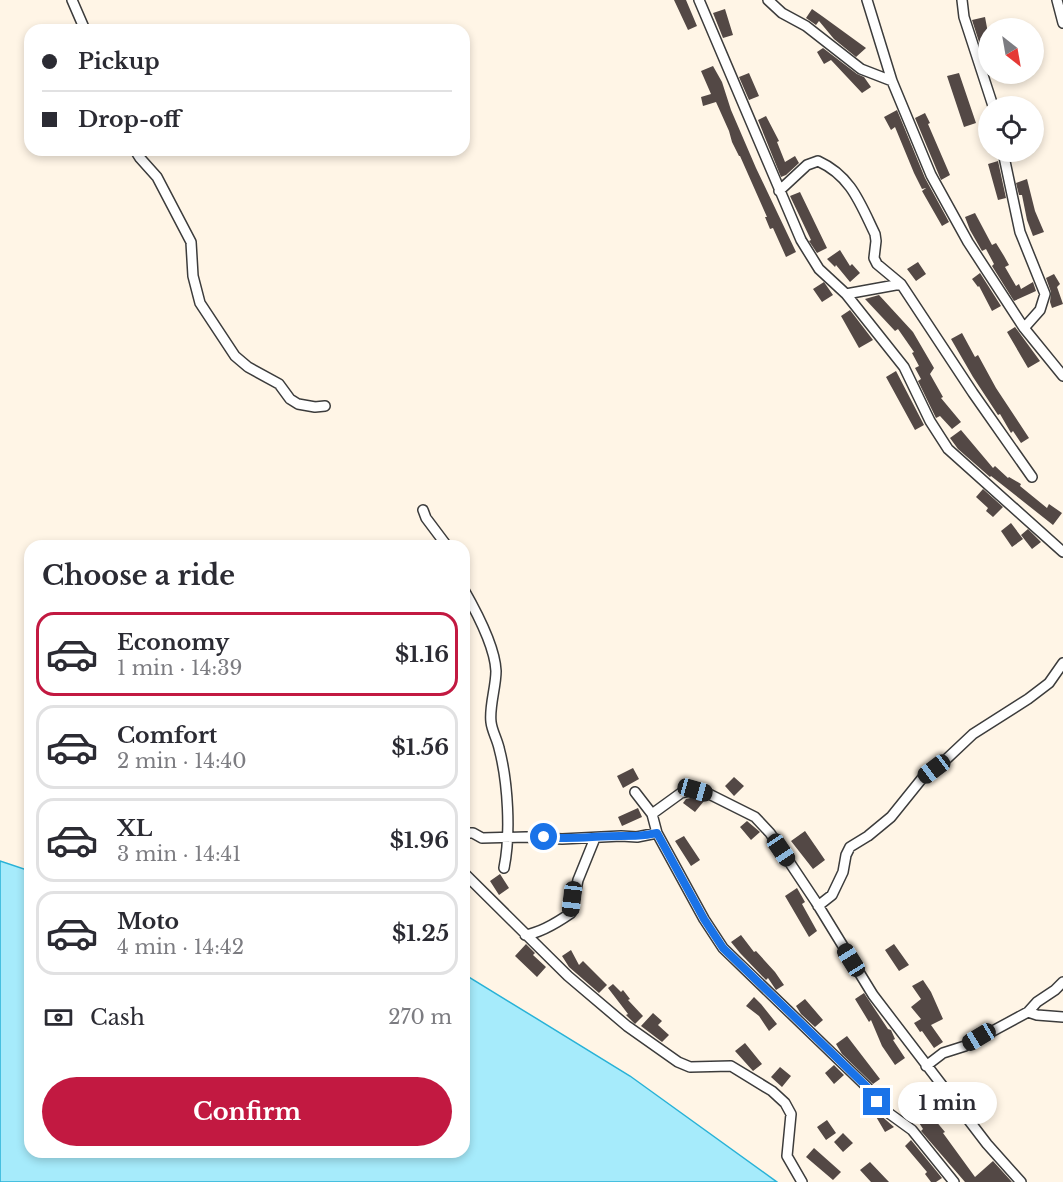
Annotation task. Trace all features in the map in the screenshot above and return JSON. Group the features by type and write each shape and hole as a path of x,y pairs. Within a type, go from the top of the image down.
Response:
{"street":[{"path":"72,0 82,24"},
{"path":"699,0 779,191 801,240 819,269 846,294 904,367 930,421 948,449 1063,552"},
{"path":"768,0 782,13 806,26 861,69 892,81"},
{"path":"867,0 892,81 931,175 968,242 1024,328 1063,376"},
{"path":"962,0 964,17 990,96"},
{"path":"1057,0 1063,23"},
{"path":"139,156 157,177 191,242 193,276 200,303 235,356 248,367 279,384 290,399 298,404 325,406"},
{"path":"779,191 812,163 818,161 831,167 853,188 875,234 874,258 877,264 901,284 1032,477"},
{"path":"1005,162 1020,232 1045,294 1040,310 1024,328"},
{"path":"846,294 901,284"},
{"path":"423,510 426,518 442,540"},
{"path":"470,602 493,655 496,669 495,692 490,718 493,735 499,746 503,772 508,836 504,868"},
{"path":"818,906 832,895 843,872 850,847 891,817 924,777 973,734 1049,683 1063,663"},
{"path":"652,814 681,793 695,790 737,806 755,817 770,833 873,995 987,1144 1021,1182"},
{"path":"635,792 652,814 657,833 704,919 723,948 867,1087 883,1109 912,1130 942,1164 954,1182"},
{"path":"470,833 482,838 508,836 562,839 637,837 657,833"},
{"path":"525,934 534,933 545,926 553,925 571,913 578,880 595,838"},
{"path":"470,879 584,991 627,1026 678,1062 690,1067 731,1065 772,1091 785,1103 791,1114 787,1155 802,1182"},
{"path":"926,1065 943,1053 965,1046 1028,1012 1036,1002 1063,982"},
{"path":"1028,1012 1037,1016 1063,1017"}],"water":[{"path":"0,861 24,869 24,1158 470,1158 470,978 630,1076 777,1182 0,1182"}],"building":[{"path":"674,0 686,0 697,26 688,30"},
{"path":"725,9 733,35 723,38 713,13"},
{"path":"812,9 866,48 856,57 834,39 819,21 816,25 806,18"},
{"path":"978,19 978,39 972,20"},
{"path":"823,48 864,77 871,87 862,93 831,60 824,64 817,52"},
{"path":"713,66 722,82 731,110 756,168 796,252 786,257 773,228 770,229 765,217 767,217 716,102 703,106 701,97 711,94 701,71"},
{"path":"749,73 759,96 749,100 739,77"},
{"path":"959,73 976,123 964,127 947,76"},
{"path":"897,110 925,178 949,222 942,226 922,191 926,188 922,189 895,127 891,130 884,117"},
{"path":"925,113 950,175 941,180 915,118"},
{"path":"766,116 779,141 777,142 785,162 795,156 799,163 781,177 758,120"},
{"path":"998,162 1006,198 998,200 988,164"},
{"path":"1027,179 1035,211 1044,232 1033,236 1022,195 1019,195 1016,183"},
{"path":"800,192 827,248 817,253 809,241 811,240 790,196"},
{"path":"975,213 992,245 996,243 1004,256 1009,265 1005,267 1016,286 1019,284 1021,289 1033,282 1036,291 1014,301 992,266 994,264 986,249 982,251 970,230 965,217"},
{"path":"840,250 850,266 852,264 860,273 850,282 836,265 835,267 827,259"},
{"path":"918,262 926,274 916,281 907,269"},
{"path":"980,273 1001,306 992,311 979,286 972,279"},
{"path":"1054,274 1060,284 1057,287 1063,304 1052,308 1051,292 1046,278"},
{"path":"824,282 833,295 822,302 813,289"},
{"path":"879,295 913,332 934,368 930,374 943,397 941,398 961,422 952,429 940,416 936,418 918,381 921,379 915,368 919,366 912,353 914,352 898,329 895,331 865,299"},
{"path":"850,310 873,340 859,348 841,316"},
{"path":"1015,327 1040,361 1028,368 1007,332"},
{"path":"962,333 975,357 978,355 996,388 1029,438 1021,443 1013,431 1011,433 1000,414 998,415 951,339"},
{"path":"896,371 924,425 915,430 886,377"},
{"path":"961,430 993,468 995,466 1008,478 1021,484 1020,486 1047,508 1049,504 1062,513 1053,525 990,477 958,449 950,438"},
{"path":"983,489 1003,507 993,517 986,511 988,508 976,497"},
{"path":"1011,523 1023,539 1012,547 1001,531"},
{"path":"1028,529 1041,542 1032,549 1021,535"},
{"path":"633,768 639,779 623,788 617,776"},
{"path":"734,777 744,786 734,796 725,786"},
{"path":"695,797 704,801 695,812 683,803 686,799"},
{"path":"638,808 642,817 622,826 618,817"},
{"path":"747,821 760,832 751,840 740,827"},
{"path":"805,831 825,860 813,869 791,841"},
{"path":"684,836 700,860 691,866 675,841"},
{"path":"500,874 509,888 499,895 490,881"},
{"path":"797,888 805,902 802,904 817,931 809,937 785,896"},
{"path":"741,935 784,985 776,990 768,978 766,980 740,953 731,942"},
{"path":"526,944 535,953 533,955 546,967 537,977 515,956"},
{"path":"894,944 909,965 899,971 885,950"},
{"path":"571,950 579,965 583,961 607,985 599,993 569,967 562,956"},
{"path":"923,980 943,1019 931,1025 943,1042 934,1048 914,1023 921,1019 911,1007 921,999 912,986"},
{"path":"613,984 621,992 623,990 630,999 628,1000 643,1016 635,1024 626,1015 628,1014 608,988"},
{"path":"864,993 888,1029 891,1030 895,1039 893,1040 905,1058 895,1065 882,1046 871,1020 869,1022 855,999"},
{"path":"754,997 777,1024 769,1031 759,1016 746,1006"},
{"path":"805,999 823,1020 815,1027 796,1006"},
{"path":"653,1013 662,1021 658,1025 669,1035 662,1042 641,1026"},
{"path":"847,1036 880,1079 873,1084 842,1054 836,1044"},
{"path":"745,1043 762,1064 753,1071 735,1051"},
{"path":"834,1065 844,1075 834,1084 825,1073"},
{"path":"780,1067 791,1076 782,1087 771,1077"},
{"path":"982,1095 990,1110 977,1117 969,1102"},
{"path":"870,1102 878,1113 894,1127 885,1132 868,1103"},
{"path":"925,1108 945,1132 943,1133 975,1177 993,1161 1012,1182 965,1182 921,1131 923,1129 914,1115"},
{"path":"827,1120 836,1133 826,1140 817,1127"},
{"path":"843,1133 853,1143 843,1152 834,1142"},
{"path":"911,1140 942,1178 931,1182 925,1174 927,1172 905,1146"},
{"path":"814,1148 841,1172 833,1180 806,1157"},
{"path":"870,1162 889,1182 871,1182 860,1170"}],"route":[{"path":"544,837 562,839 637,837 657,833 704,919 723,948 867,1087 877,1102"}]}
